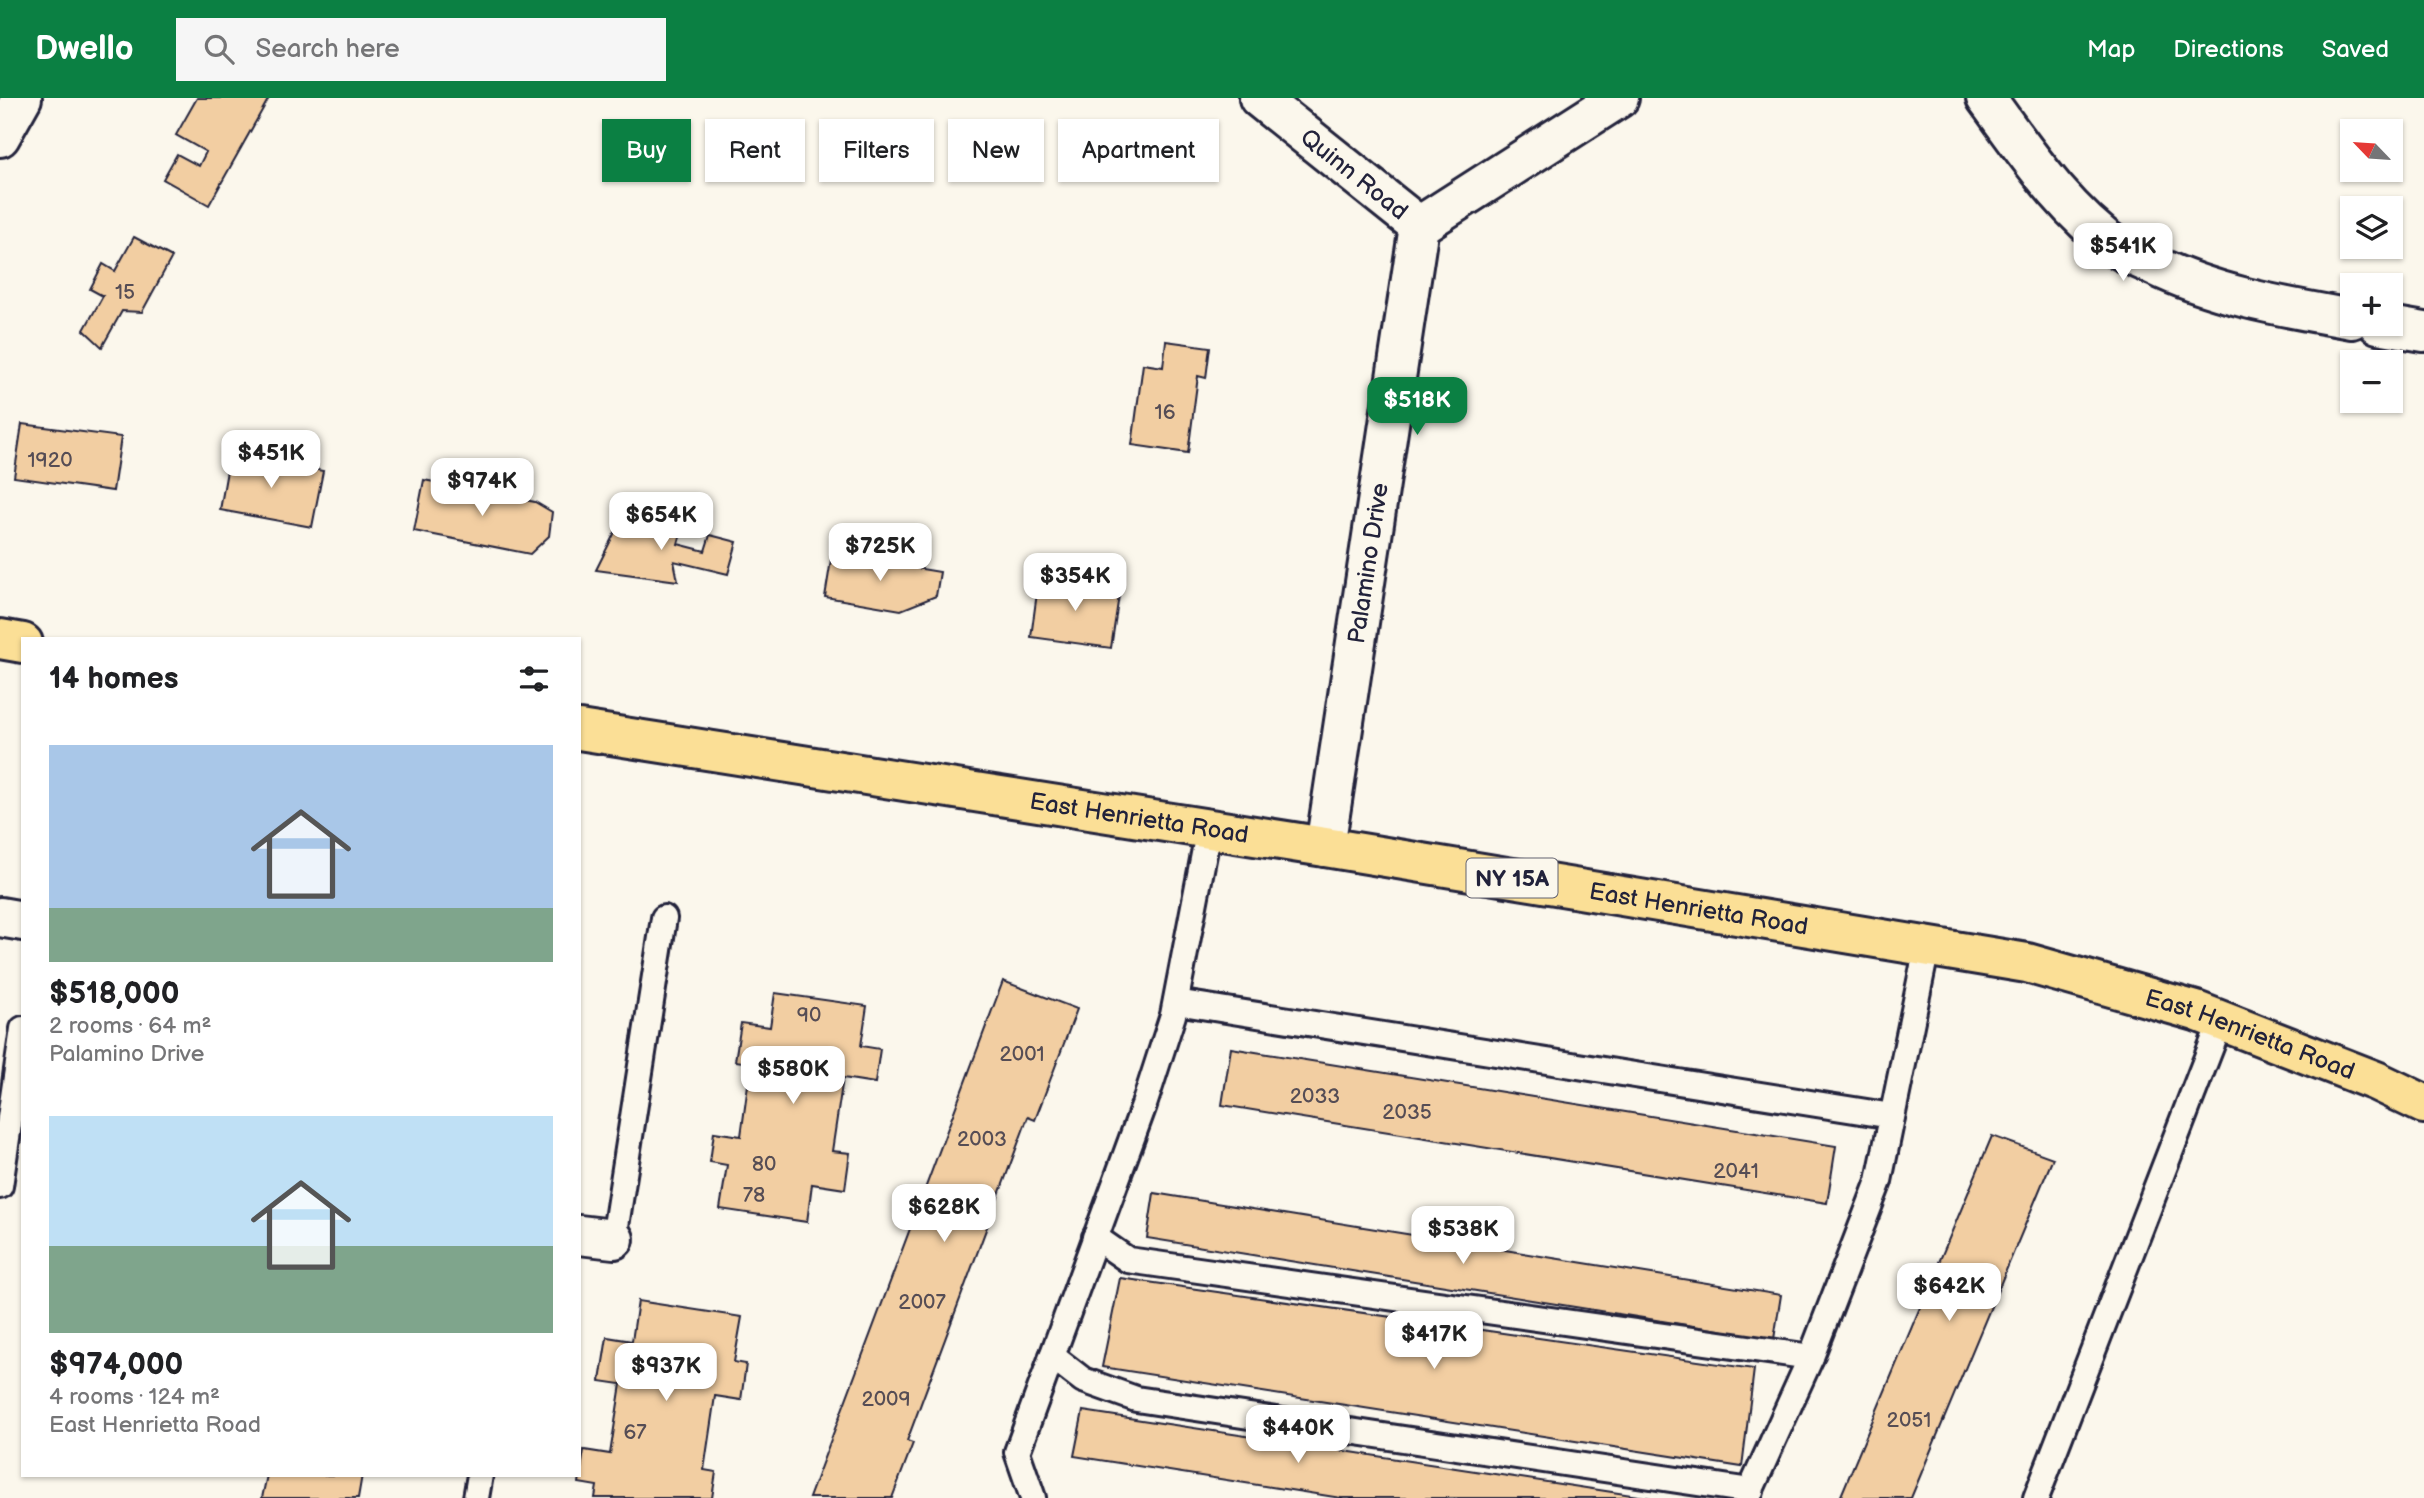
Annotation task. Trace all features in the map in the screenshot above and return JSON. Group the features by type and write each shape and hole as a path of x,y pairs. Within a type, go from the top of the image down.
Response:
{"main road":[{"path":"0,639 21,643"},
{"name":"East Henrietta Road","path":"581,730 1209,828 2027,963 2196,1011 2376,1081 2424,1104"}],"street":[{"path":"0,137 22,98"},
{"name":"Quinn Road","path":"1259,98 1419,226"},
{"path":"1419,226 1619,98"},
{"path":"1986,98 2025,152 2072,208 2120,249 2181,279 2259,302 2340,317"},
{"name":"Palamino Drive","path":"1325,847 1419,226"},
{"path":"2403,328 2424,332"},
{"path":"0,917 21,920"}],"lane":[{"path":"1033,1498 1017,1452 1144,1105 1176,1002 1209,828"},
{"path":"597,1237 664,918"},
{"path":"1052,1356 1083,1380 1136,1399 1749,1494 1811,1357 1879,1181 1927,947"},
{"path":"1176,1002 1892,1116"},
{"path":"2036,1498 2221,1021"},
{"path":"0,1186 21,1043"},
{"path":"1095,1237 1128,1260 1811,1357"},
{"path":"477,1498 480,1477"}],"building":[{"path":"197,98 269,98 209,205 163,179 177,154 199,166 206,152 176,135"},
{"path":"134,237 172,257 142,312 122,311 102,347 84,330 103,296 90,289 103,264 115,271"},
{"path":"1166,341 1210,347 1206,378 1198,376 1188,453 1132,445 1143,364 1163,367"},
{"path":"22,424 121,437 113,491 14,477"},
{"path":"230,454 323,471 312,527 220,510"},
{"path":"424,480 535,502 552,512 549,536 530,554 414,531"},
{"path":"644,520 682,530 678,544 705,551 710,535 737,542 728,574 674,561 678,581 596,570 618,526"},
{"path":"832,554 940,572 936,596 901,610 825,597"},
{"path":"1039,578 1120,589 1111,648 1031,637"},
{"path":"1003,981 1077,1009 1035,1120 1028,1117 907,1441 913,1443 892,1498 809,1498"},
{"path":"775,993 867,1006 861,1046 880,1049 875,1083 843,1078 832,1151 850,1153 845,1189 812,1184 807,1222 720,1209 727,1165 710,1162 714,1132 741,1136 751,1063 735,1061 741,1023 770,1027"},
{"path":"1231,1048 1836,1146 1827,1203 1222,1105"},
{"path":"1992,1136 2053,1158 1911,1498 1840,1498"},
{"path":"1154,1193 1781,1295 1774,1339 1147,1238"},
{"path":"1120,1278 1754,1369 1742,1467 1102,1367"},
{"path":"638,1301 742,1317 734,1362 746,1364 741,1400 715,1396 704,1470 716,1472 712,1498 595,1498 597,1486 579,1483 584,1450 610,1454 621,1384 600,1381 607,1337 632,1341"},
{"path":"1083,1411 1651,1498 1341,1498 1074,1456"},
{"path":"267,1477 362,1477 358,1498 262,1498"}]}
